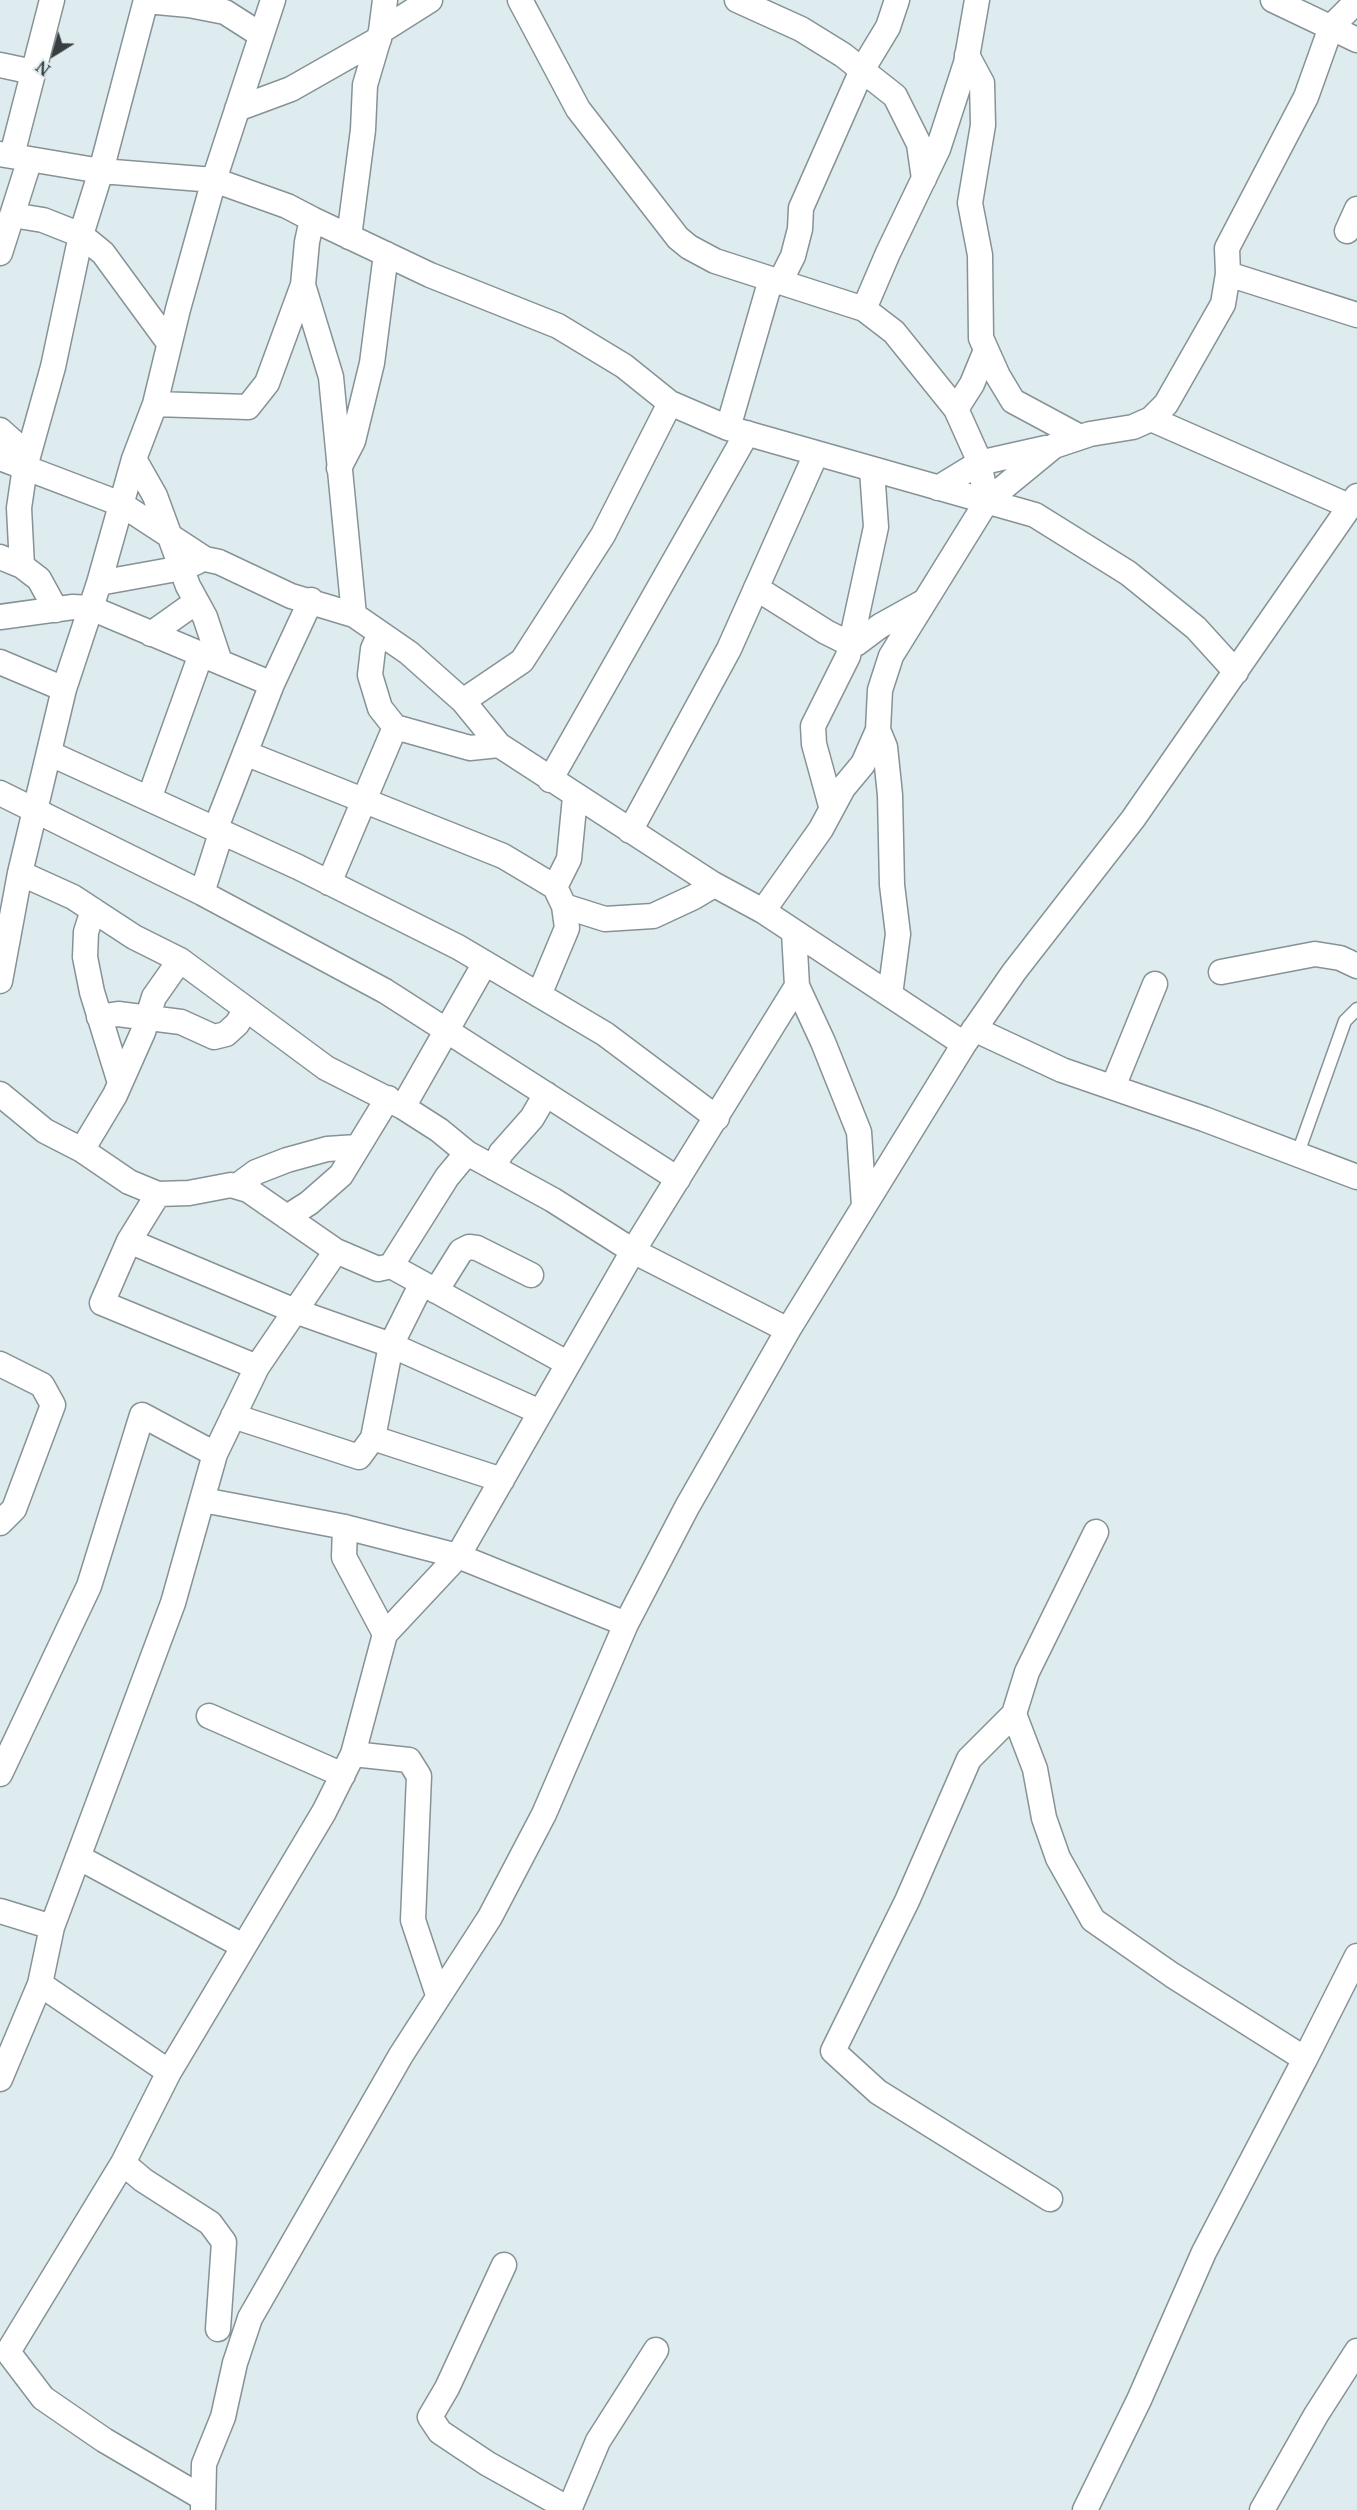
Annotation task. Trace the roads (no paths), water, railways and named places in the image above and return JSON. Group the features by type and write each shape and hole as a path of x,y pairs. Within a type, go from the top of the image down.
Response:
{"street":[{"path":"0,252 12,214 14,156 52,0"},
{"path":"0,981 20,873 51,754 64,689 99,583 134,459 155,404 169,343 214,180 273,0"},
{"path":"349,237 363,130 365,85 380,35 385,0"},
{"path":"237,109 291,88 380,35 430,0"},
{"path":"520,0 578,109 678,238 688,247 715,261 864,309 894,332 956,409 979,464 987,501"},
{"path":"737,0 801,29 862,70 894,96 919,144 924,180"},
{"path":"550,780 738,431 776,281 792,256 800,229 801,208 862,70 888,27 897,0"},
{"path":"864,309 938,149 967,55 977,0"},
{"path":"1273,0 1357,40"},
{"path":"56,610 39,579 11,561 26,461 53,367 81,234 101,171 146,1 189,5 225,12 261,35"},
{"path":"938,488 979,464 1133,427 1151,419 1166,404 1223,304 1228,274 1227,248 1306,98 1331,27 1357,1"},
{"path":"967,55 982,83 983,125 970,203 980,255 981,338 1013,401 1080,438"},
{"path":"0,65 33,72"},
{"path":"14,156 101,171 214,180 287,206 430,275 558,326 624,366 670,403 738,431 1035,515 1128,573 1196,628 1236,672"},
{"path":"1347,231 1357,209"},
{"path":"12,214 43,220 81,234 103,253 169,343"},
{"path":"155,404 248,407 267,383 303,285 307,242 312,219"},
{"path":"339,468 353,441 372,363 386,254"},
{"path":"1228,274 1357,315"},
{"path":"303,285 331,377 354,615"},
{"path":"280,350 317,330"},
{"path":"956,409 972,384 986,350"},
{"path":"463,701 522,661 603,535 670,403"},
{"path":"203,2504 204,2464 223,2417 235,2363 250,2318 401,2055 490,1917 544,1814 626,1624 687,1507 788,1330 969,1036 1014,972 1132,819 1353,501 1151,419"},
{"path":"0,430 26,461"},
{"path":"763,911 821,829 831,806 863,764 878,730 880,690 891,656 987,501 1054,446"},
{"path":"630,831 729,649 816,454"},
{"path":"0,458 26,461 121,504 205,559 219,562 291,596 311,600 354,615 409,654 463,701 499,745 575,797 714,885 763,911 890,995 969,1036 1357,1176"},
{"path":"134,459 155,496 196,602 205,617 211,658 149,800"},
{"path":"831,806 814,744 813,726 848,656 876,527 872,470"},
{"path":"99,583 182,568 205,559"},
{"path":"756,588 826,633 850,644 856,644 880,626 927,600"},
{"path":"202,893 218,831 246,753 272,684 311,600"},
{"path":"152,634 196,602"},
{"path":"0,617 91,608 272,684"},
{"path":"380,633 373,649 370,675 380,708 395,727 470,748 499,745"},
{"path":"0,662 64,689"},
{"path":"329,883 395,727"},
{"path":"878,730 885,747 890,795 892,885 898,934 890,995"},
{"path":"246,753 503,856 560,897 605,919 653,916 714,885"},
{"path":"51,754 329,883 485,963 605,1034 717,1118"},
{"path":"0,793 202,893 385,991 678,1179"},
{"path":"539,995 567,928 560,897 569,859 575,797"},
{"path":"20,873 73,897 134,937 180,960 326,1068 396,1102 439,1130 467,1153 553,1200 633,1251 788,1330"},
{"path":"93,910 86,932 85,957 99,1017 120,1083"},
{"path":"794,932 797,986 823,1042 859,1132 864,1206"},
{"path":"1221,972 1315,954 1340,958 1357,966"},
{"path":"82,1149 120,1083 154,997 180,960"},
{"path":"286,1217 309,1203 341,1175 357,1147 396,1102 446,1031 485,963"},
{"path":"1113,1087 1155,984"},
{"path":"203,2504 43,2398 8,2352 123,2163 169,2072 324,1812 348,1764 386,1635 458,1556 633,1251 797,986"},
{"path":"99,1017 118,1014 181,1022 214,1037 226,1034 237,1024 246,1009"},
{"path":"0,1094 45,1131 82,1149 129,1182 158,1194 189,1193 217,1187 237,1186 248,1190 336,1251 378,1269 391,1266 567,1363"},
{"path":"494,1168 501,1153 532,1118 546,1094"},
{"path":"237,1186 256,1172 287,1160 327,1149 357,1147"},
{"path":"391,1266 447,1177 467,1153"},
{"path":"158,1194 129,1241 102,1302 257,1367"},
{"path":"129,1241 295,1311 391,1346 540,1412"},
{"path":"233,1416 359,1457 373,1438 391,1346 429,1287 461,1251 469,1247 477,1248 531,1275"},
{"path":"0,2079 40,1984 52,1927 173,1603 215,1454 257,1367 336,1251"},
{"path":"0,1364 42,1385 53,1405 14,1509 0,1522"},
{"path":"0,1774 89,1586 142,1415 215,1454"},
{"path":"373,1438 502,1480"},
{"path":"203,1500 345,1527 458,1556 626,1624"},
{"path":"345,1527 344,1557 386,1635"},
{"path":"1050,2199 878,2092 832,2051 907,1901 969,1759 1014,1714 1027,1672 1096,1532"},
{"path":"1014,1714 1035,1769 1044,1818 1058,1858 1093,1920 1172,1975 1305,2059"},
{"path":"208,1716 348,1764 409,1761 418,1776 413,1920 438,1995"},
{"path":"78,1857 243,1946"},
{"path":"0,1911 52,1927"},
{"path":"1085,2510 1139,2400 1204,2252 1357,1956"},
{"path":"40,1984 169,2072"},
{"path":"123,2163 143,2180 210,2223 224,2242 218,2329"},
{"path":"504,2265 447,2388 430,2417 440,2432 488,2464 569,2510 598,2441 656,2350"},
{"path":"1262,2510 1316,2415 1357,2351"}],"lane":[{"path":"1298,1154 1345,1021 1357,1009"}]}
